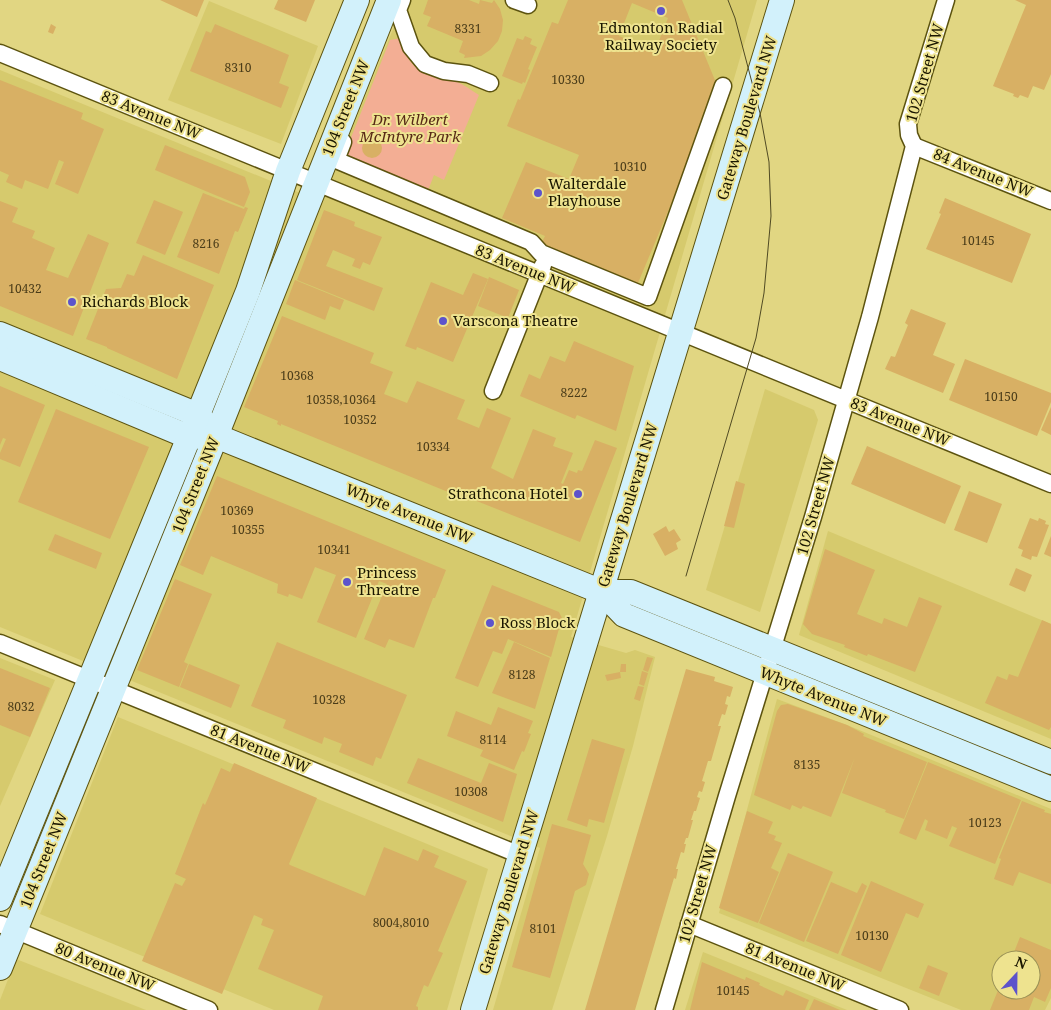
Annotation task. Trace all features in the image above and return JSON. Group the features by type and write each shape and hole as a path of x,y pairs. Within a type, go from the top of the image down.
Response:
{"main road":[{"name":"104 Street NW","path":"0,899 248,291 288,171 357,0"},
{"name":"Gateway Boulevard NW","path":"473,1010 782,0"},
{"name":"104 Street NW","path":"0,968 8,928 112,689 216,436 316,183 396,3"},
{"name":"Whyte Avenue NW","path":"0,334 198,415 216,436"},
{"name":"Whyte Avenue NW","path":"0,358 190,437 216,436 602,592 631,592 1051,762"},
{"name":"Whyte Avenue NW","path":"602,592 624,615 1051,789"}],"street":[{"name":"102 Street NW","path":"664,1010 813,517 846,400 914,146 909,135 908,124 946,0"},
{"path":"396,3 411,47 425,64 444,70 468,74 490,83"},
{"path":"396,3 336,160 531,242 541,253 547,256 648,297 723,86"},
{"name":"83 Avenue NW","path":"0,53 1051,484"},
{"name":"84 Avenue NW","path":"914,146 1051,201"},
{"path":"493,391 547,256"},
{"name":"81 Avenue NW","path":"0,643 520,855"},
{"name":"81 Avenue NW","path":"689,924 900,1010"},
{"name":"80 Avenue NW","path":"8,928 209,1010"}],"shaded area":[{"path":"405,0 757,0 571,637 626,653 635,650 655,657 633,746 607,836 552,1010 493,1010 540,848 0,627 0,70 322,202"},
{"path":"209,1 318,46 281,144 168,100"},
{"path":"765,389 814,410 818,420 760,612 706,590"},
{"path":"828,531 1051,624 1051,739 799,635"},
{"path":"0,658 55,680 0,806"},
{"path":"777,699 847,725 1051,809 1051,998 1045,1010 961,1010 719,913"},
{"path":"118,717 488,869 447,1010 274,1010 40,914"},
{"path":"703,952 847,1010 685,1010"},
{"path":"16,959 146,1010 0,1010 0,1000"}],"green space":[{"name":"Dr. Wilbert McIntyre Park","path":"401,38 409,59 420,70 458,82 479,95 444,180 434,175 422,206 338,170 390,40"}],"building":[{"path":"160,0 204,0 197,17"},
{"path":"278,0 315,0 306,22 274,9"},
{"path":"428,0 469,0 479,4 480,0 492,3 494,0 500,9 503,20 502,31 498,41 481,56 464,58 465,55 459,52 463,41 427,26 431,17 423,14"},
{"path":"568,0 682,0 719,90 638,283 541,244 545,236 502,218 526,162 569,179 579,155 507,126 518,99 520,100 552,22 558,24","holes":["632,3 668,18 655,51 619,36"]},
{"path":"1015,0 1051,0 1051,74 1044,90 1033,86 1028,98 1020,95 1018,98 1013,96 1014,94 993,86 1026,5"},
{"path":"51,24 56,27 53,34 48,32"},
{"path":"215,24 289,55 279,83 289,87 281,108 190,71 206,31 211,33"},
{"path":"525,36 532,39 530,44 537,47 528,69 530,70 525,83 523,82 522,84 502,76 517,38 523,40"},
{"path":"0,80 83,113 81,119 104,129 78,194 55,184 64,162 59,160 48,189 25,180 22,189 6,182 9,175 0,171"},
{"path":"372,138 379,141 382,148 379,155 372,158 365,155 362,148 365,141"},
{"path":"165,145 245,177 250,192 244,207 155,170"},
{"path":"203,193 244,209 245,207 248,208 238,232 235,231 219,274 177,257"},
{"path":"945,198 1031,234 1012,283 926,249 941,214 939,213"},
{"path":"154,200 183,212 165,255 136,243"},
{"path":"0,201 18,208 12,222 35,231 32,238 55,248 46,270 68,278 88,234 109,243 73,336 0,306"},
{"path":"324,210 355,222 354,226 382,237 370,265 363,262 360,269 352,266 355,259 333,250 326,266 383,288 374,311 297,280"},
{"path":"143,255 214,285 177,379 86,339 106,289 121,288 127,274 134,276"},
{"name":"Varscona Theatre","path":"473,273 488,279 453,362 417,347 416,350 405,346 431,282 463,295"},
{"path":"489,277 519,290 508,318 478,306"},
{"path":"295,280 344,300 340,310 330,306 325,320 286,304"},
{"path":"911,309 946,323 933,355 955,364 943,393 885,369 891,356 895,357 908,325 905,323"},
{"path":"282,316 374,353 370,363 393,372 384,394 407,403 417,381 465,400 457,419 479,428 487,408 511,418 491,468 513,479 533,429 556,438 553,446 573,453 561,483 563,484 569,470 577,473 578,470 582,471 595,440 617,448 580,542 469,498 468,501 459,497 461,494 454,491 453,494 281,424 281,426 277,424 278,421 244,407"},
{"path":"574,341 634,366 616,431 577,415 575,419 520,396 529,374 540,379 550,356 565,362"},
{"path":"965,359 1051,393 1051,402 1037,436 949,400"},
{"path":"0,386 45,405 20,467 0,459 0,453 6,439 3,438 0,445"},
{"path":"1051,407 1051,435 1041,430"},
{"path":"56,409 149,447 110,539 18,502"},
{"path":"867,446 961,486 945,524 851,484"},
{"path":"217,476 446,570 414,648 389,639 385,648 364,639 387,584 379,581 356,638 317,622 336,575 315,567 302,599 289,594 288,597 277,593 278,584 211,556 203,575 180,565"},
{"path":"736,481 745,484 734,528 724,526"},
{"path":"969,491 1002,504 987,543 954,530"},
{"path":"1030,518 1038,521 1039,518 1046,521 1045,524 1049,525 1037,557 1032,556 1031,560 1021,556 1023,550 1018,548"},
{"path":"666,526 669,532 674,529 681,540 676,543 678,549 665,556 653,534"},
{"path":"55,534 102,553 96,569 48,550"},
{"path":"1051,536 1051,557 1044,554"},
{"path":"825,549 875,570 857,614 882,624 884,618 907,627 919,597 942,606 915,672 868,654 867,656 844,647 845,645 812,634 803,624"},
{"path":"1016,568 1032,575 1025,592 1009,585"},
{"path":"175,579 212,594 184,662 188,664 179,687 137,670"},
{"path":"492,585 559,612 562,618 551,657 508,639 502,654 493,651 478,687 455,678"},
{"path":"1042,620 1051,624 1051,727 1049,730 985,703 997,676 1007,680 1009,674 1018,677"},
{"path":"277,642 407,695 381,759 376,757 373,766 339,752 342,744 324,737 322,744 283,728 286,720 251,706"},
{"path":"514,642 550,658 535,709 492,693"},
{"path":"647,657 653,658 648,672 643,670"},
{"path":"189,664 240,685 231,708 180,687"},
{"path":"621,664 626,664 626,672 620,672"},
{"path":"0,668 50,688 30,737 0,725"},
{"path":"686,669 715,677 714,681 733,687 730,697 727,696 725,704 728,705 725,715 722,714 718,726 721,726 711,761 708,761 702,781 705,782 702,792 699,791 697,797 700,798 691,820 693,820 688,838 686,838 684,844 686,844 684,853 681,852 676,869 678,869 676,879 674,878 635,1010 585,1010"},
{"path":"642,671 648,673 644,686 639,684"},
{"path":"620,672 621,678 607,681 605,675"},
{"path":"638,686 644,687 640,701 634,699"},
{"path":"788,704 847,725 864,734 863,736 927,762 904,819 842,793 855,757 831,817 803,806 801,809 792,805 790,810 754,795 777,711 781,705"},
{"path":"498,707 533,721 528,733 531,734 514,770 480,756 483,750 447,736 456,711 491,725"},
{"path":"592,739 625,749 604,823 589,819 587,827 567,820"},
{"path":"418,758 481,783 489,763 517,774 503,822 407,783"},
{"path":"928,762 1021,800 995,864 949,846 957,828 952,826 947,839 925,830 928,821 925,819 916,840 899,833"},
{"path":"234,763 317,798 290,865 365,896 384,847 418,861 423,849 439,856 434,867 467,881 438,951 443,953 428,987 424,985 416,1006 418,1010 318,1010 323,996 258,969 274,930 261,925 263,919 254,915 222,994 142,961 175,883 182,886 186,879 175,874 203,803 205,805 221,768 230,772"},
{"path":"1022,801 1051,814 1051,884 1019,872 1013,886 994,879 1001,859 999,858"},
{"path":"747,811 773,822 768,833 776,836 774,840 782,843 771,868 779,872 758,923 719,908"},
{"path":"552,824 591,835 583,864 589,874 586,885 575,891 550,978 512,967"},
{"path":"788,853 833,872 804,942 759,923"},
{"path":"871,881 924,904 918,918 906,913 881,972 841,955"},
{"path":"831,882 857,893 862,883 867,886 838,954 806,941"},
{"path":"1020,937 1051,950 1051,988 1045,1002 1041,1000 1041,950 1015,950"},
{"path":"702,962 745,980 746,977 783,996 786,990 809,1000 805,1010 690,1010"},
{"path":"928,965 948,973 939,996 919,988"},
{"path":"814,999 840,1010 809,1010"},
{"path":"994,1000 1033,1000 1029,1010 990,1010"}],"tram line":[{"path":"686,576 756,338 764,293 771,216 769,162 760,113 735,18 728,0"}],"place":[{"name":"Edmonton Radial Railway Society","path":"661,11"},
{"name":"Walterdale Playhouse","path":"538,193"},
{"name":"Richards Block","path":"72,302"},
{"name":"Varscona Theatre","path":"443,321"},
{"name":"Strathcona Hotel","path":"578,494"},
{"name":"Princess Threatre","path":"347,582"},
{"name":"Ross Block","path":"490,623"}]}
